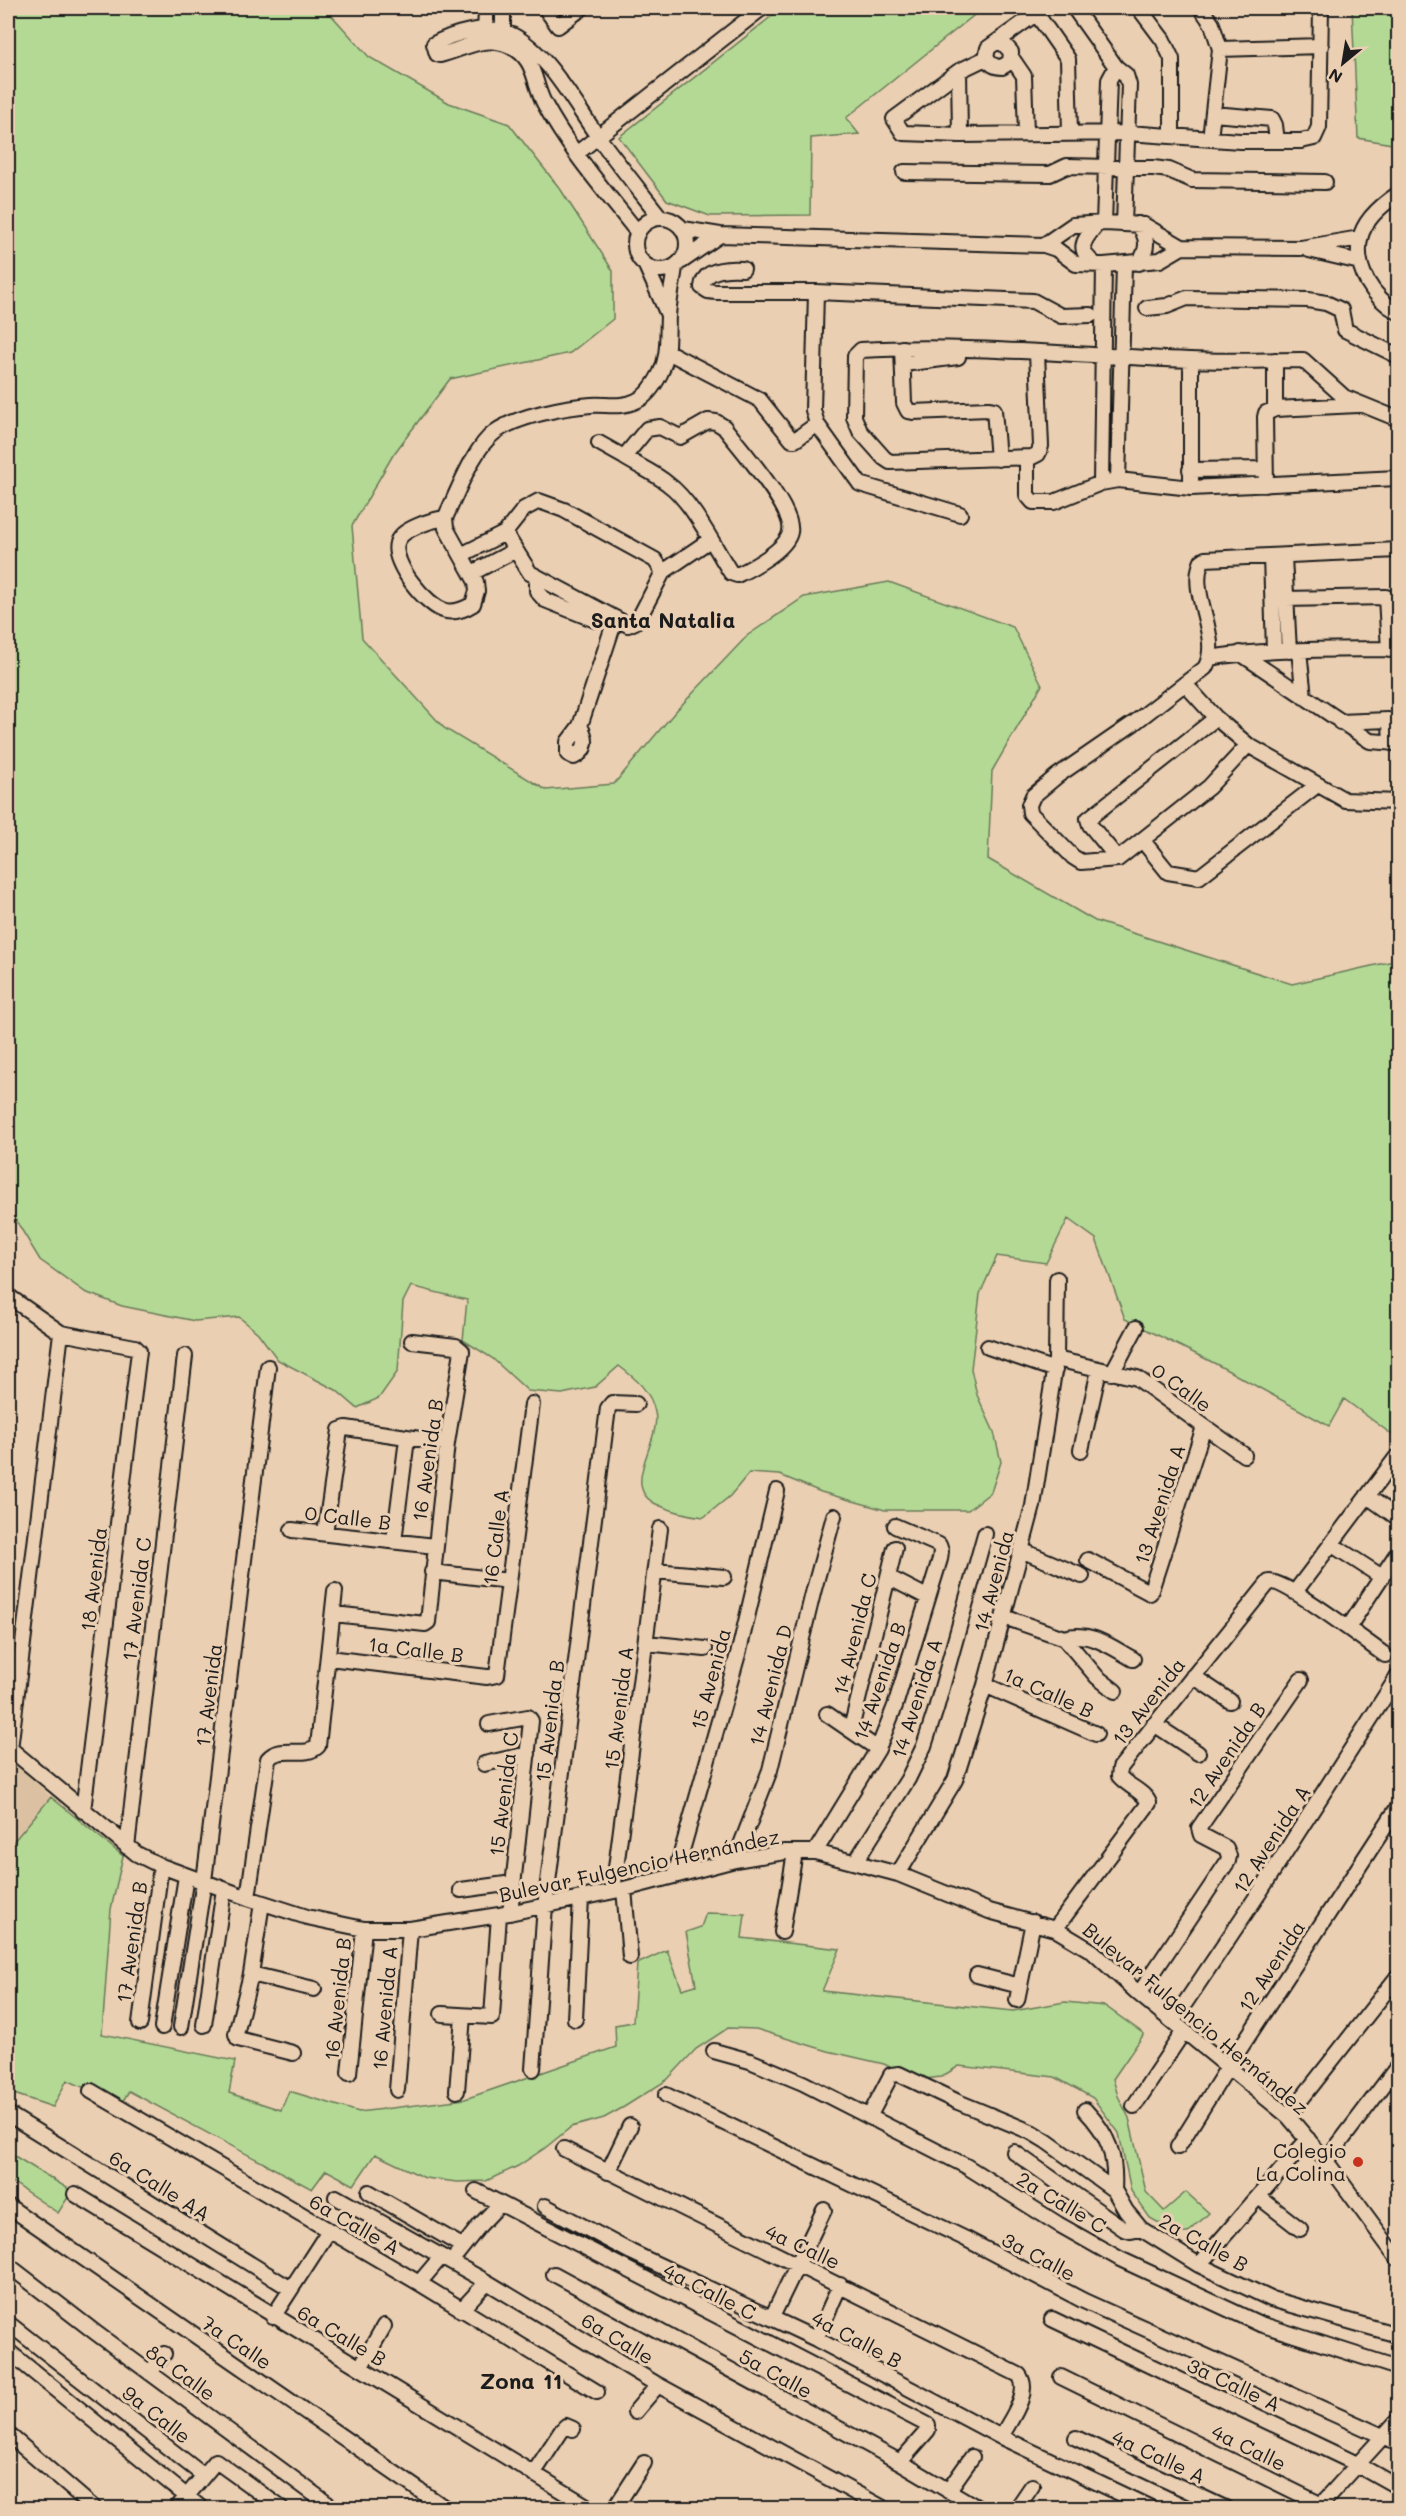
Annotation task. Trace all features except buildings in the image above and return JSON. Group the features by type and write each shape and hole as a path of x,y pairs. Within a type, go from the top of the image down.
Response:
{"street":[{"path":"486,8 485,35 524,43 536,54 661,218"},
{"path":"503,8 503,37 529,61 542,100 576,154 638,233"},
{"path":"545,8 558,26 582,8"},
{"path":"576,154 762,8"},
{"path":"1074,8 1116,67 1126,75 1129,85 1126,168 1131,224 1145,234 1147,245 1139,263"},
{"path":"1139,8 1163,40 1172,59 1172,135"},
{"path":"1201,8 1212,24 1220,49 1210,139"},
{"path":"986,58 959,71 894,120 903,133 960,135 1128,133 1210,139 1301,141 1314,138 1320,127 1321,8"},
{"path":"1011,57 1010,62 1002,67 992,66 986,58 988,48 1040,10 1068,59 1070,132"},
{"path":"996,43 1003,43 1009,48 1011,57 1024,76 1026,133"},
{"path":"1220,49 1321,46"},
{"path":"1100,265 1088,258 1083,246 1086,237 1101,224 1106,167 1109,80 1116,67"},
{"path":"959,71 960,135"},
{"path":"1213,114 1272,119 1275,124 1276,141"},
{"path":"904,172 1050,174 1067,166 1169,170 1192,180 1325,182"},
{"path":"1398,194 1372,215 1360,238 1360,262 1363,273 1374,293 1398,312"},
{"path":"668,315 636,249 638,233 647,222 661,218 670,220 683,229 720,235 1044,245 1056,249 1076,264 1100,265 1124,265 1160,260 1182,247 1300,248 1360,238"},
{"path":"1044,245 1073,225 1131,224 1151,227 1182,247"},
{"path":"445,518 424,523 401,536 397,547 401,563 412,584 421,594 445,611 462,610 472,604 477,591 476,582 446,528 445,518 479,451 496,431 524,419 556,410 592,405 627,405 639,400 651,389 660,374 668,352 668,315 678,264 688,246 683,229"},
{"path":"646,266 657,270 678,264 720,235"},
{"path":"1300,248 1360,262"},
{"path":"1100,265 1101,483"},
{"path":"1118,480 1124,265"},
{"path":"743,269 713,272 705,278 702,287 716,292 816,292 1033,301 1060,316 1091,315"},
{"path":"816,292 813,410 817,424 860,484 960,514"},
{"path":"1147,308 1167,306 1188,298 1317,301 1341,310 1345,330 1352,335 1398,356"},
{"path":"1037,353 1041,446 1038,454 1027,458 890,462 860,431 854,417 855,356 861,350 902,348 1123,356 1191,360 1304,360 1337,393 1360,405 1398,419"},
{"path":"902,348 904,403 908,411 994,410 998,459"},
{"path":"903,364 999,351"},
{"path":"668,352 760,400 792,440 817,424"},
{"path":"1191,360 1191,488"},
{"path":"1275,360 1275,409"},
{"path":"1266,485 1264,417 1266,412 1275,409 1360,405"},
{"path":"599,443 671,486 694,515 731,573 737,575 764,561 788,539 789,516 782,503 724,427 716,422 702,423 680,437 660,427 653,427 642,434 624,457"},
{"path":"1027,458 1027,495 1033,502 1054,502 1101,483 1118,480 1191,488 1398,478"},
{"path":"1190,470 1265,469"},
{"path":"461,555 505,533 518,516 530,505 539,501 548,503 655,560 663,573"},
{"path":"505,533 514,551 530,573 537,577 537,591 545,600 596,620 610,617 628,625 635,622 663,573 710,540"},
{"path":"1248,746 1209,787 1118,859 1081,862 1049,835 1030,813 1029,805 1033,796 1056,776 1134,723 1205,668 1209,658 1210,644 1200,593 1200,564 1205,559 1398,550"},
{"path":"472,573 514,551"},
{"path":"1278,557 1285,599 1287,651"},
{"path":"1278,557 1287,651 1304,697"},
{"path":"1209,658 1240,653 1394,649 1386,597 1285,599"},
{"path":"580,726 610,617"},
{"path":"1240,653 1340,722 1372,742 1395,743 1388,720 1340,722"},
{"path":"1185,684 1216,718 1248,746 1316,786 1345,800 1398,802"},
{"path":"1118,859 1090,825 1088,819 1216,718"},
{"path":"1143,841 1168,872 1199,877 1316,786"},
{"name":"14 Avenida","path":"898,1874 955,1780 1004,1617 1033,1506 1055,1364 1057,1279"},
{"path":"8,1296 61,1333 9,1748"},
{"path":"1081,1450 1106,1371 1136,1328"},
{"name":"18 Avenida","path":"61,1333 135,1347 139,1351 111,1597 83,1811"},
{"name":"16 Avenida B","path":"334,1614 424,1624 428,1622 447,1443 462,1351 456,1346 412,1341"},
{"name":"0 Calle","path":"988,1347 1055,1364 1137,1378 1244,1455"},
{"name":"17 Avenida C","path":"127,1848 185,1356"},
{"name":"17 Avenida","path":"181,2026 204,1881 268,1367"},
{"name":"15 Avenida B","path":"533,2069 545,1906 608,1408 612,1403 636,1404"},
{"name":"16 Calle A","path":"497,1675 532,1404"},
{"name":"13 Avenida A","path":"1088,1560 1150,1593 1204,1427"},
{"path":"325,1533 339,1432 346,1428 407,1439 447,1443"},
{"path":"394,1542 407,1439"},
{"path":"1385,1655 1295,1592 1396,1458"},
{"name":"15 Avenida","path":"675,1875 740,1647 777,1491"},
{"path":"1367,1496 1398,1518"},
{"name":"14 Avenida D","path":"735,1860 770,1770 834,1516"},
{"name":"14 Avenida B","path":"815,1852 878,1749 895,1706 940,1559 939,1545 895,1526"},
{"name":"15 Avenida A","path":"619,1890 660,1529"},
{"name":"0 Calle B","path":"292,1530 435,1546"},
{"name":"14 Avenida A","path":"856,1861 908,1779 924,1746 985,1534"},
{"path":"1331,1544 1382,1577"},
{"name":"14 Avenida C","path":"851,1729 894,1548"},
{"path":"1021,1550 1082,1576"},
{"path":"1348,1628 1398,1552"},
{"path":"655,1570 724,1577"},
{"path":"432,1572 509,1581"},
{"path":"888,1577 927,1597"},
{"name":"13 Avenida","path":"1055,1929 1149,1803 1147,1798 1123,1781 1119,1776 1119,1768 1269,1582 1274,1581 1295,1592"},
{"path":"248,1898 268,1759 275,1753 311,1751 318,1746 336,1590"},
{"path":"1004,1617 1064,1638 1082,1635 1095,1639 1133,1659"},
{"path":"1064,1638 1097,1677 1115,1691"},
{"path":"646,1643 705,1648"},
{"name":"1a Calle B","path":"329,1659 487,1677 497,1675"},
{"path":"1193,1676 1230,1701"},
{"name":"12 Avenida A","path":"1173,2021 1276,1867 1398,1676"},
{"name":"12 Avenida B","path":"1139,1994 1228,1861 1226,1848 1201,1835 1199,1828 1301,1680"},
{"name":"1a Calle B","path":"985,1685 1096,1734"},
{"path":"827,1714 878,1749"},
{"name":"15 Avenida C","path":"463,2016 492,2017 504,1914 513,1883 531,1721 528,1716 489,1724"},
{"path":"1154,1724 1198,1753"},
{"name":"Bulevar Fulgencio Hernández","path":"9,1748 127,1848 161,1866 307,1917 364,1929 410,1929 504,1914 619,1890 735,1860 795,1852 815,1852 856,1861 898,1874 989,1911 1055,1929 1092,1951 1139,1994 1288,2116 1326,2161 1398,2258"},
{"path":"484,1764 528,1754"},
{"name":"12 Avenida","path":"1178,2147 1398,1807"},
{"path":"782,1932 795,1852"},
{"name":"17 Avenida B","path":"140,2023 161,1866"},
{"path":"162,2027 186,1876"},
{"path":"461,1890 513,1883"},
{"path":"204,2025 224,1889"},
{"path":"619,1890 630,1956"},
{"path":"575,2019 581,1898"},
{"path":"262,1903 251,1974 236,2034 238,2039 293,2053"},
{"path":"977,1975 1019,1993 1033,1923"},
{"name":"16 Avenida B","path":"349,2073 364,1929"},
{"name":"16 Avenida A","path":"397,2090 410,1929"},
{"path":"251,1974 314,1989"},
{"path":"1288,2116 1398,1976"},
{"path":"442,2014 463,2016 457,2091"},
{"path":"1134,2106 1184,2031"},
{"name":"2a Calle C","path":"714,2051 750,2061 802,2083 966,2166 1058,2224 1120,2259 1260,2324 1398,2368"},
{"path":"1326,2161 1398,2066"},
{"name":"2a Calle B","path":"869,2117 891,2075 899,2074 958,2102 1031,2132 1114,2190 1126,2211 1141,2229 1199,2265 1271,2298 1398,2335"},
{"name":"6a Calle A","path":"91,2091 328,2232 419,2283 597,2392"},
{"name":"3a Calle","path":"666,2095 966,2239 1083,2301 1398,2443"},
{"path":"1085,2110 1101,2127 1110,2147 1114,2167 1114,2190"},
{"name":"6a Calle AA","path":"8,2114 291,2289"},
{"path":"608,2172 630,2126"},
{"path":"1199,2265 1308,2139"},
{"name":"4a Calle","path":"564,2149 1019,2375 1024,2381 1024,2391 1001,2437"},
{"path":"1014,2152 1124,2229 1131,2231 1141,2229"},
{"name":"4a Calle C","path":"476,2191 927,2425 927,2431 900,2463"},
{"path":"369,2192 462,2246"},
{"name":"6a Calle B","path":"75,2194 273,2317 590,2508"},
{"name":"6a Calle","path":"336,2197 487,2282 658,2385 878,2507"},
{"path":"1259,2197 1300,2229"},
{"path":"419,2283 447,2261 500,2204"},
{"name":"7a Calle","path":"8,2206 445,2508"},
{"name":"4a Calle B","path":"545,2206 631,2252 816,2339 1001,2437 1151,2508"},
{"path":"772,2318 824,2210"},
{"path":"273,2317 328,2232"},
{"name":"8a Calle","path":"8,2265 316,2503 333,2508"},
{"name":"5a Calle","path":"554,2274 978,2508"},
{"path":"461,2310 487,2282"},
{"path":"816,2339 840,2285"},
{"name":"3a Calle A","path":"1052,2319 1357,2464 1398,2487"},
{"name":"9a Calle","path":"8,2323 203,2475"},
{"path":"360,2368 384,2326"},
{"path":"8,2351 201,2508"},
{"path":"150,2373 164,2354"},
{"name":"4a Calle","path":"1061,2377 1320,2507"},
{"path":"635,2412 658,2385"},
{"path":"1320,2507 1398,2420"},
{"path":"533,2474 562,2430 566,2426 573,2429"},
{"path":"8,2434 94,2508"},
{"name":"4a Calle A","path":"1076,2438 1225,2508"},
{"path":"948,2491 972,2457"},
{"path":"177,2508 216,2461 281,2508"},
{"path":"615,2508 644,2463"},
{"path":"1017,2508 1032,2486"}],"shaded area":[{"path":"12,1759 51,1797 8,1848 8,1764"}],"green space":[{"path":"8,8 325,8 369,57 449,103 509,124 561,190 613,271 613,319 570,353 450,379 393,455 352,526 362,638 444,728 546,790 614,784 675,712 748,635 804,597 889,582 1013,627 1042,685 992,771 988,859 1095,921 1292,984 1398,960 1398,1439 1344,1399 1329,1426 1216,1364 1125,1319 1096,1239 1068,1219 1046,1263 997,1256 980,1294 971,1369 977,1395 994,1432 1001,1462 991,1492 968,1510 885,1510 821,1492 780,1475 749,1473 730,1496 704,1517 680,1513 656,1504 646,1496 641,1486 644,1462 656,1424 653,1404 646,1391 636,1380 619,1366 595,1387 562,1394 528,1391 492,1358 463,1340 467,1300 411,1286 403,1302 398,1371 379,1398 357,1408 336,1390 278,1360 258,1333 239,1317 195,1321 122,1306 85,1292 40,1260 8,1211"},
{"path":"782,8 983,8 846,118 859,134 811,138 810,215 710,216 667,200 619,137"},
{"path":"1352,8 1398,8 1398,145 1358,138"},
{"path":"51,1797 123,1856 111,1909 102,2034 235,2061 229,2093 281,2110 289,2091 359,2112 465,2099 616,2047 615,2025 633,2022 637,1964 667,1950 682,1989 696,1985 686,1932 701,1927 706,1913 745,1914 742,1938 840,1949 822,1991 1013,2011 1065,2002 1105,2006 1144,2034 1113,2079 1118,2096 1129,2118 1146,2192 1164,2211 1186,2192 1209,2213 1188,2233 1177,2233 1150,2218 1131,2191 1119,2133 1093,2098 1055,2077 959,2066 941,2077 916,2080 884,2064 828,2051 756,2029 728,2028 696,2049 667,2080 604,2118 571,2127 518,2166 486,2181 457,2182 425,2178 375,2154 354,2185 326,2170 312,2189 129,2091 121,2104 67,2080 53,2107 14,2094 8,2102 8,1848"},
{"path":"8,2152 72,2191 58,2213 8,2179"}],"place":[{"name":"Colegio La Colina","path":"1358,2162"}],"district":[{"name":"Santa Natalia","path":"663,619"},
{"name":"Zona 11","path":"521,2380"}]}
